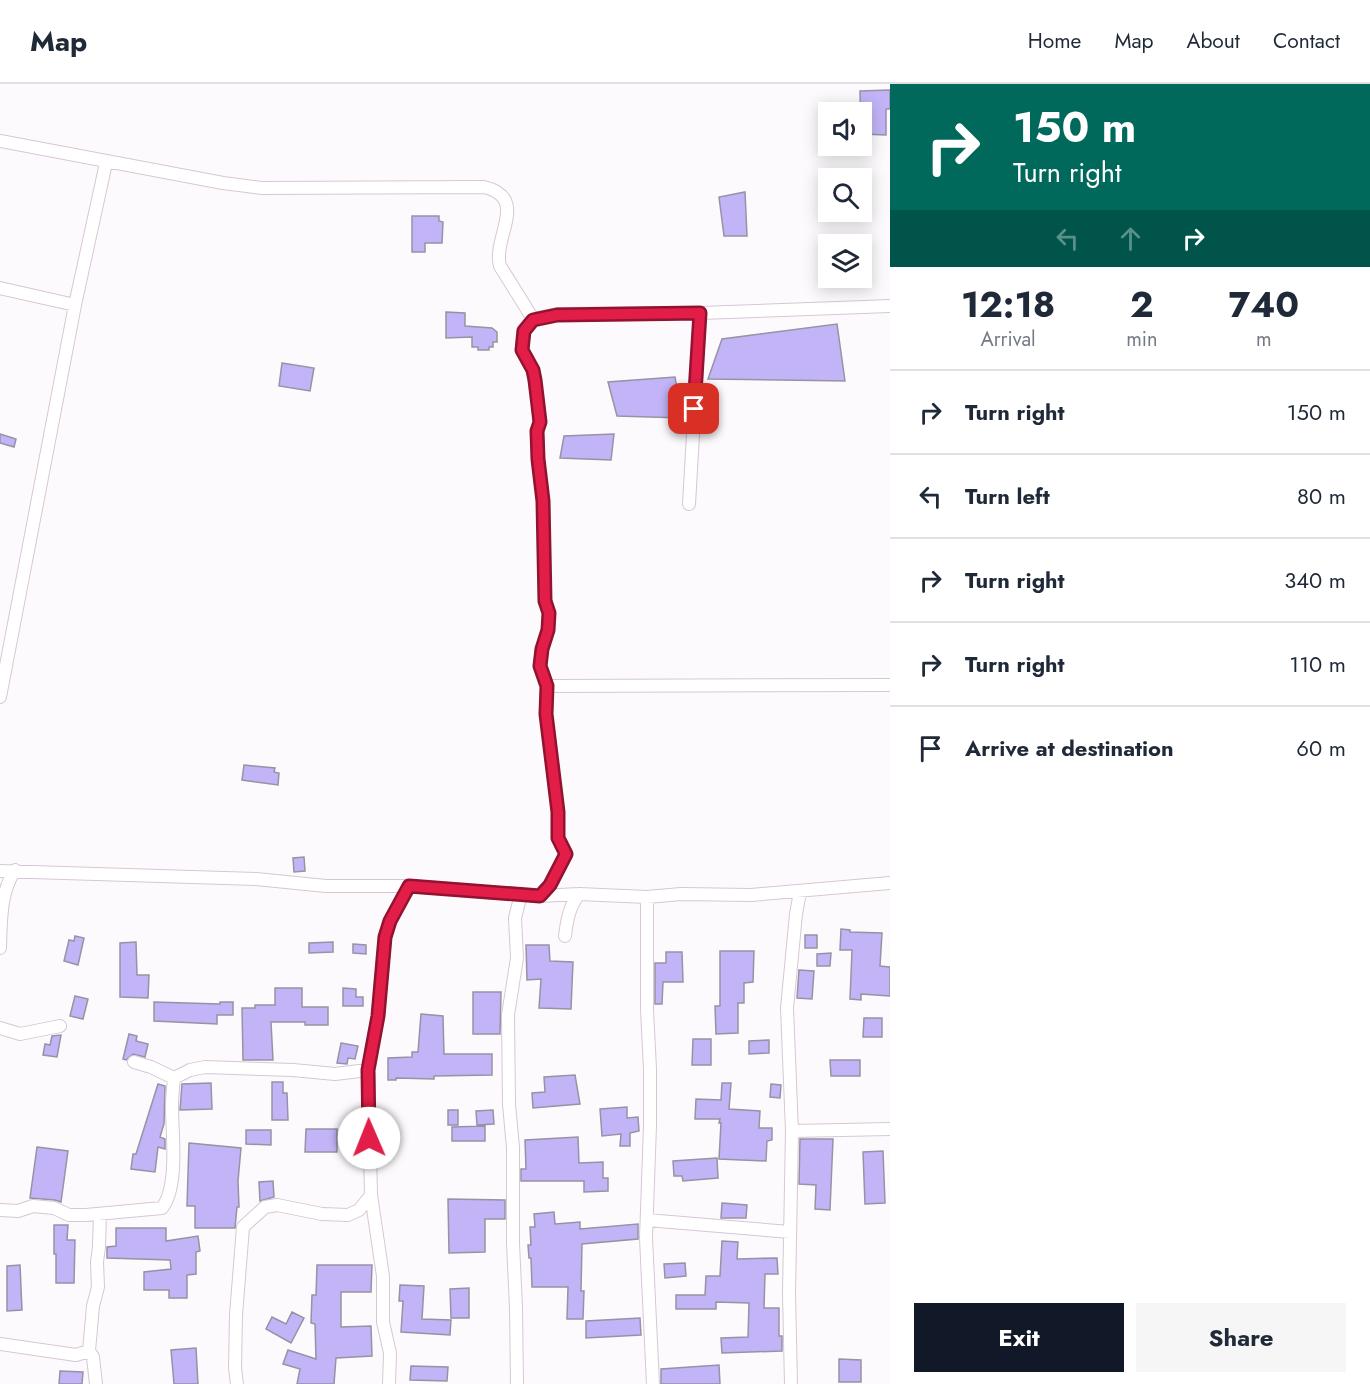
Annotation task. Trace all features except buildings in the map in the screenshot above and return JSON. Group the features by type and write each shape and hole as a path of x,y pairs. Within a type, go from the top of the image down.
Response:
{"street":[{"path":"0,141 106,163 143,167 223,183 262,188 484,187 493,189 506,202 508,211 499,260 533,320"},
{"path":"0,697 75,305 106,163"},
{"path":"0,288 75,305"},
{"path":"540,896 550,885 566,854 558,838 558,812 546,714 547,686 540,666 548,630 549,613 545,601 543,501 538,459 537,431 540,422 533,370 522,350 524,331 533,320 557,315 700,313 890,306"},
{"path":"689,504 700,313"},
{"path":"547,686 890,685"},
{"path":"0,948 3,891 7,880 15,870"},
{"path":"0,871 256,879 326,886 409,886 540,896 579,894 648,897 681,894 751,895 890,883"},
{"path":"388,1384 390,1353 383,1323 383,1276 371,1195 368,1070 378,1016 385,937 390,921 409,886"},
{"path":"791,1384 789,1321 792,1131 787,1008 800,892"},
{"path":"517,1384 508,1015 517,958 515,918 521,894"},
{"path":"565,936 567,915 579,894"},
{"path":"648,897 647,1000 650,1125 647,1220 652,1384"},
{"path":"0,1028 20,1034 60,1026"},
{"path":"134,1062 174,1078"},
{"path":"174,1078 190,1070 205,1067 335,1074 368,1070"},
{"path":"0,1210 18,1211 33,1206 54,1208 69,1215 162,1208 167,1202 172,1168 174,1078"},
{"path":"792,1131 890,1129"},
{"path":"237,1384 236,1315 243,1227 265,1207 277,1205 322,1214 348,1215 360,1210 371,1195"},
{"path":"96,1384 93,1357 89,1351 93,1306 98,1287 100,1214"},
{"path":"647,1220 790,1232"},
{"path":"0,1344 76,1355 89,1351"}],"route":[{"path":"369,1138 368,1070 378,1016 385,937 390,921 409,886 540,896 550,885 566,854 558,838 558,812 545,702 547,686 540,666 540,656 548,630 549,613 545,601 543,501 539,482 537,431 540,422 533,370 522,350 524,331 533,320 557,315 700,313 694,409"}]}
